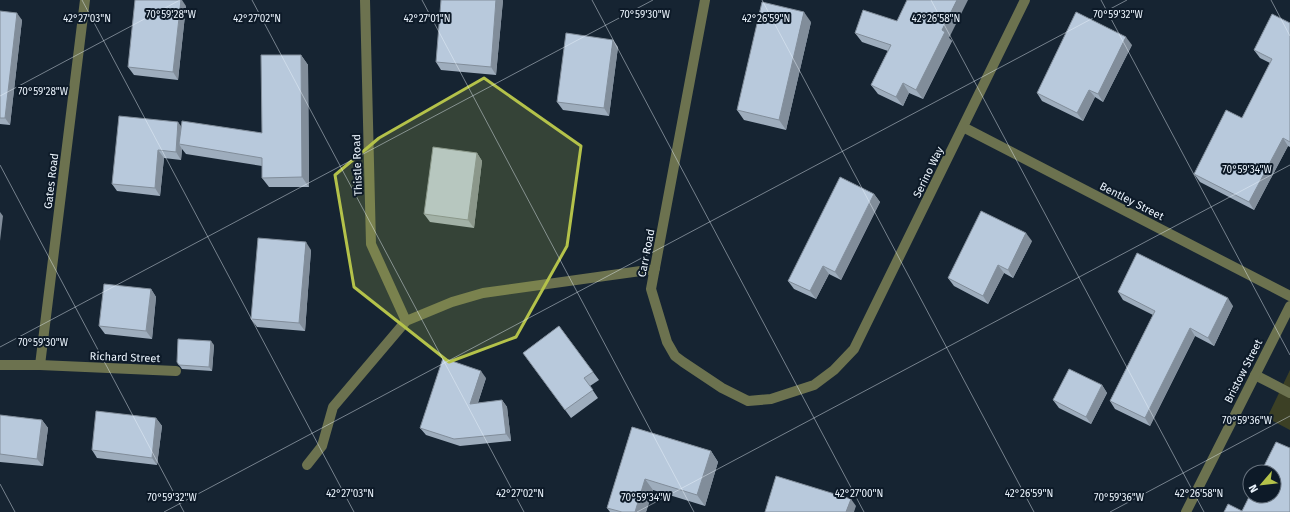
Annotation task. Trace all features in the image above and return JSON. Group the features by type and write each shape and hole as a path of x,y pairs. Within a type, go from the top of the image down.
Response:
{"street":[{"name":"Gates Road","path":"40,365 85,0"},
{"name":"Thistle Road","path":"365,0 371,244 406,321"},
{"name":"Carr Road","path":"705,0 651,289 667,342 675,356 722,388 748,401 771,399 814,385 834,370 850,353"},
{"name":"Serino Way","path":"850,353 868,322 1025,0"},
{"name":"Bentley Street","path":"963,127 1290,296"},
{"path":"308,465 322,446 333,407 406,321 452,302 483,293 655,269"},
{"name":"Bristow Street","path":"1186,512 1290,306"},
{"name":"Richard Street","path":"0,365 40,365 176,371"},
{"path":"1255,376 1290,393"}],"highlighted area":[{"path":"484,78 581,146 567,246 516,337 449,362 354,287 335,175 379,138"}],"green space":[{"path":"1290,370 1290,430 1267,418"}],"building":[{"path":"135,0 181,0 173,72 128,67"},
{"path":"441,0 496,0 491,67 436,62"},
{"path":"907,0 957,0 942,30 945,32 916,90 903,83 896,97 871,85 891,45 855,33 863,10 897,21"},
{"path":"762,2 804,12 779,120 737,110"},
{"path":"0,11 17,13 5,118 0,118"},
{"path":"1076,12 1126,37 1098,94 1089,90 1077,113 1037,93"},
{"path":"1272,14 1290,23 1290,142 1283,138 1249,202 1194,174 1226,110 1242,118 1272,59 1254,50"},
{"path":"566,33 613,40 604,108 557,102"},
{"path":"261,55 301,55 302,177 262,178 262,158 179,144 182,121 262,133"},
{"path":"119,116 178,122 176,152 158,150 155,188 112,184"},
{"path":"433,147 477,153 468,220 424,214"},
{"path":"840,177 874,194 835,272 823,266 810,291 788,281"},
{"path":"981,211 1026,233 1008,270 998,265 983,296 948,278"},
{"path":"258,238 306,242 299,323 251,319"},
{"path":"1137,253 1228,298 1208,338 1190,328 1145,418 1110,401 1155,311 1118,292"},
{"path":"104,284 151,289 146,331 99,326"},
{"path":"559,326 593,372 584,378 593,390 565,410 523,353"},
{"path":"178,339 211,341 209,367 179,365 177,362"},
{"path":"443,358 481,371 470,404 502,400 506,434 454,439 420,428"},
{"path":"1069,369 1102,385 1086,417 1053,400"},
{"path":"96,411 156,418 152,458 92,450"},
{"path":"0,415 42,420 37,459 0,454"},
{"path":"632,427 711,451 697,495 645,479 635,512 622,512 607,508"},
{"path":"1276,442 1290,448 1290,512 1224,512 1228,504 1242,511 1246,504 1282,504 1282,464 1265,464"},
{"path":"776,476 851,499 846,512 765,512"}]}
